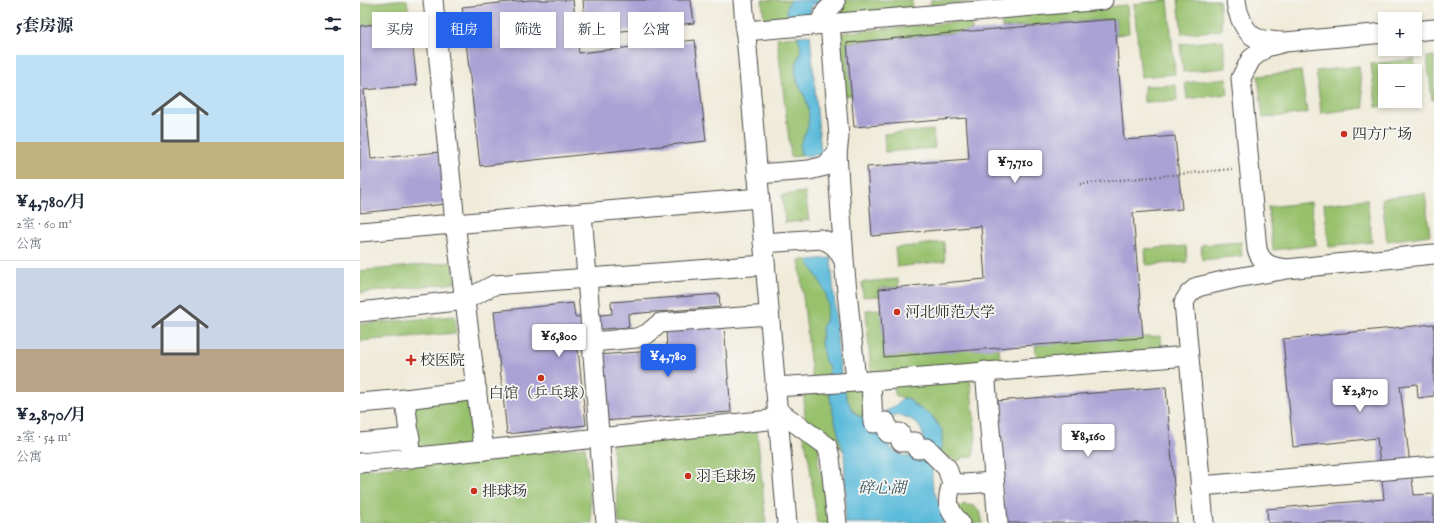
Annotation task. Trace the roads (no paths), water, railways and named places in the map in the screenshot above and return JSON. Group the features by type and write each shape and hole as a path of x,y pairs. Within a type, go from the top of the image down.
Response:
{"street":[{"path":"433,0 455,224 484,450"},
{"path":"743,0 787,523"},
{"path":"835,0 835,3 826,11 825,24 839,137 837,154 844,261 858,381 888,433 900,434 901,442 915,442 917,449 927,448 947,468 952,483 948,505 952,514 960,523"},
{"path":"745,31 825,24 921,8 1103,0"},
{"path":"1236,0 1237,8 1244,25 1255,37 1267,41 1285,42 1378,35"},
{"path":"1422,30 1434,29"},
{"path":"1285,42 1266,47 1251,59 1241,78 1257,249 1260,258 1267,264 1276,268 1287,269"},
{"path":"757,174 809,170 825,166 837,154"},
{"path":"360,232 759,198"},
{"path":"582,213 606,523"},
{"path":"763,243 820,239 826,240 834,244 844,261"},
{"path":"1204,523 1184,302 1189,294 1197,287 1212,283 1287,269 1434,254"},
{"path":"360,312 465,300 494,285 765,265"},
{"path":"592,342 636,338 647,334 660,322 769,315"},
{"path":"775,387 1188,356"},
{"path":"985,371 998,523"},
{"path":"360,403 477,390"},
{"path":"405,399 412,458"},
{"path":"360,463 599,438 778,415 827,446 830,457 837,523"},
{"path":"360,444 410,438"},
{"path":"1200,486 1434,466"},
{"path":"952,483 964,484 994,482"}],"water":[{"path":"791,0 824,0 812,5 810,19 789,18 787,9"},
{"path":"810,35 821,154 803,156 800,144 807,129 809,113 807,102 796,75 796,65 801,48 797,36"},
{"name":"碎心湖","path":"831,258 840,366 847,399 853,410 860,417 868,417 890,409 903,398 910,399 914,405 931,415 942,430 942,445 933,466 932,477 933,488 941,509 944,523 844,523 846,502 844,452 832,409 829,392 829,367 825,361 821,343 822,328 826,318 828,305 826,294 821,283 807,260","holes":["893,415 909,418 919,426 923,436 922,446 918,453 909,456 897,453 883,440 888,417"]}],"place":[{"name":"四方广场","path":"1344,134"},
{"name":"河北师范大学","path":"897,312"},
{"name":"校医院","path":"411,360"},
{"name":"白馆（乒乓球）","path":"541,378"},
{"name":"羽毛球场","path":"688,476"},
{"name":"排球场","path":"474,491"}]}
